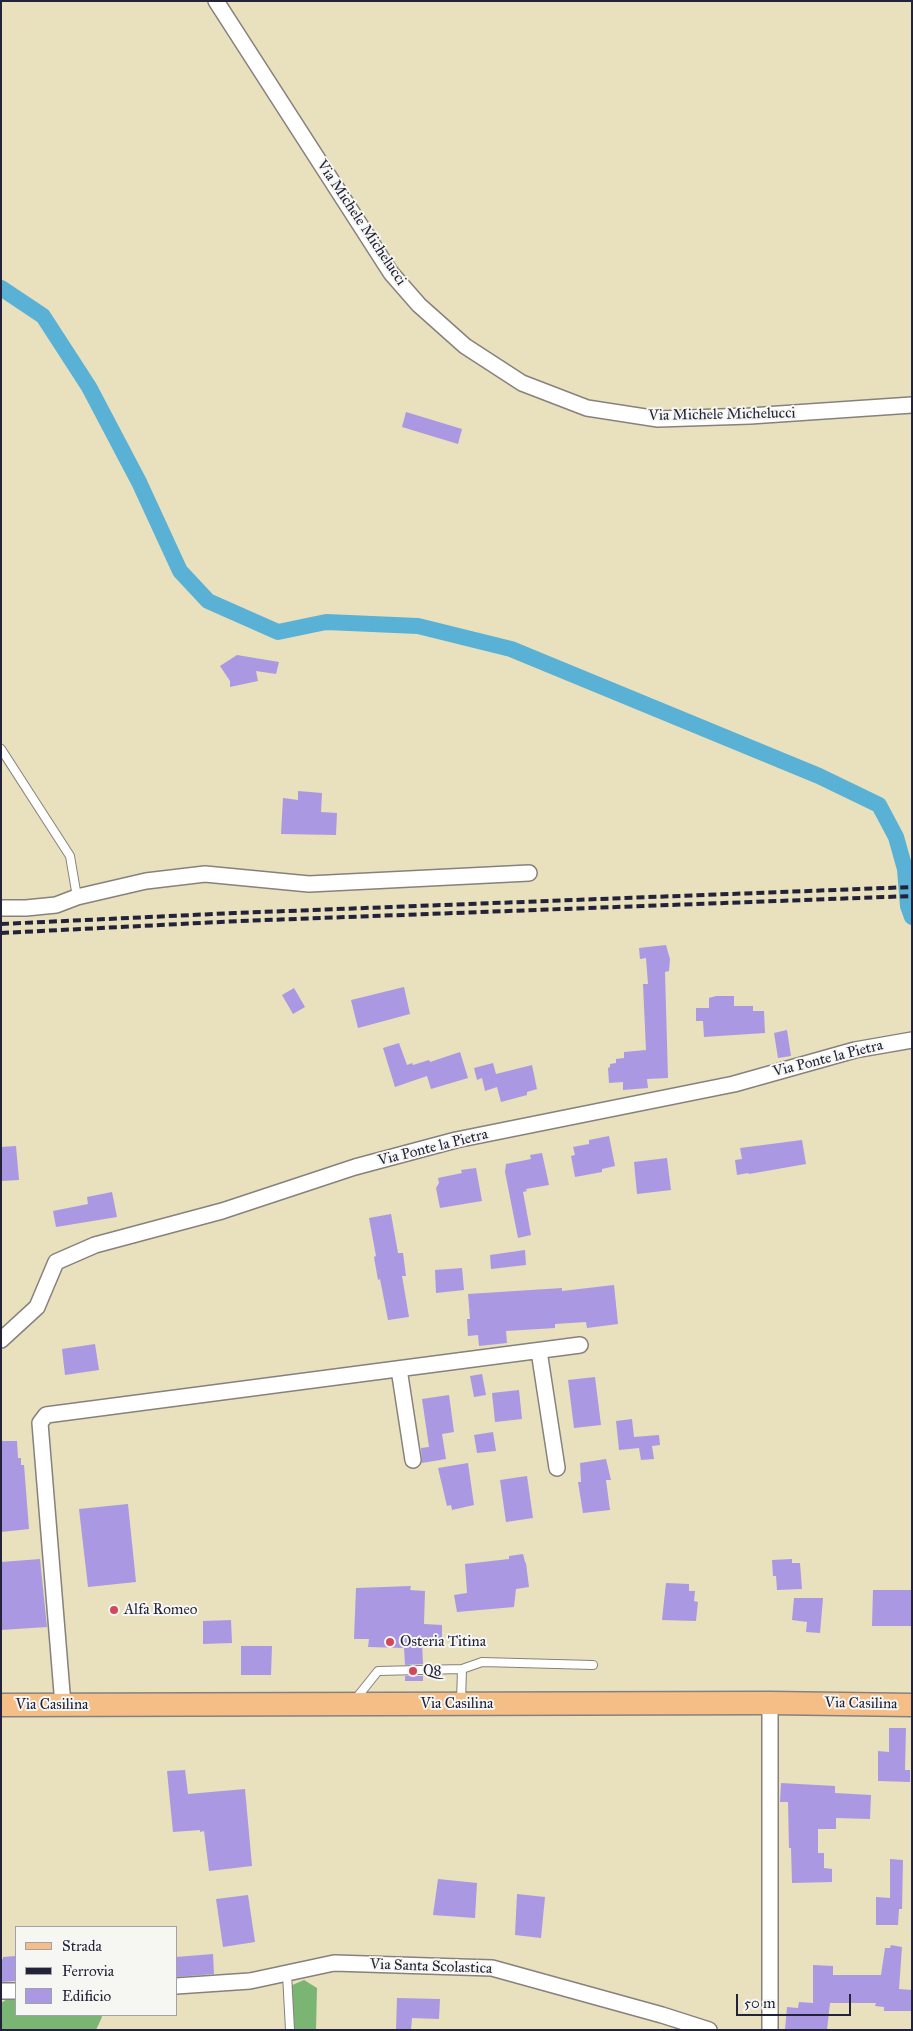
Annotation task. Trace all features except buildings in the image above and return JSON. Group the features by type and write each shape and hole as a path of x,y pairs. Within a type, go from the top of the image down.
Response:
{"main road":[{"name":"Via Casilina","path":"1,1705 770,1703 912,1705"}],"street":[{"name":"Via Michele Michelucci","path":"216,1 392,273 419,305 465,346 522,383 587,408 658,419 750,416 912,405"},
{"path":"1,908 56,905 77,897 146,882 205,874 309,884 529,873"},
{"name":"Via Ponte la Pietra","path":"1,1340 37,1307 56,1262 95,1245 222,1211 355,1167 456,1140 734,1084 855,1050 912,1040"},
{"path":"63,1705 40,1423 46,1415 580,1345"},
{"path":"539,1351 557,1468"},
{"path":"399,1369 413,1460"},
{"path":"770,1703 770,2030"},
{"name":"Via Santa Scolastica","path":"178,1986 250,1981 334,1963 492,1968 662,2014 708,2030"},
{"path":"1,1991 15,1991"}],"lane":[{"path":"1,749 70,856 77,897"},
{"path":"351,1704 378,1671 462,1669 482,1662 593,1665"},
{"path":"461,1704 462,1669"},
{"path":"287,1974 290,2030"}],"green space":[{"path":"304,1980 317,1988 316,2030 286,2030 290,1986"},
{"path":"15,1996 15,2016 102,2017 96,2030 1,2030 1,2003"}],"waterway":[{"path":"1,288 43,316 89,387 139,482 180,571 208,601 278,632 326,622 418,626 511,649 819,776 879,805 896,837 905,869 908,906 912,917"}],"railway":[{"path":"1,924 912,887"},
{"path":"1,933 240,921 912,896"}],"place":[{"name":"Alfa Romeo","path":"114,1610"},
{"name":"Osteria Titina","path":"390,1642"},
{"name":"Q8","path":"413,1671"}]}
